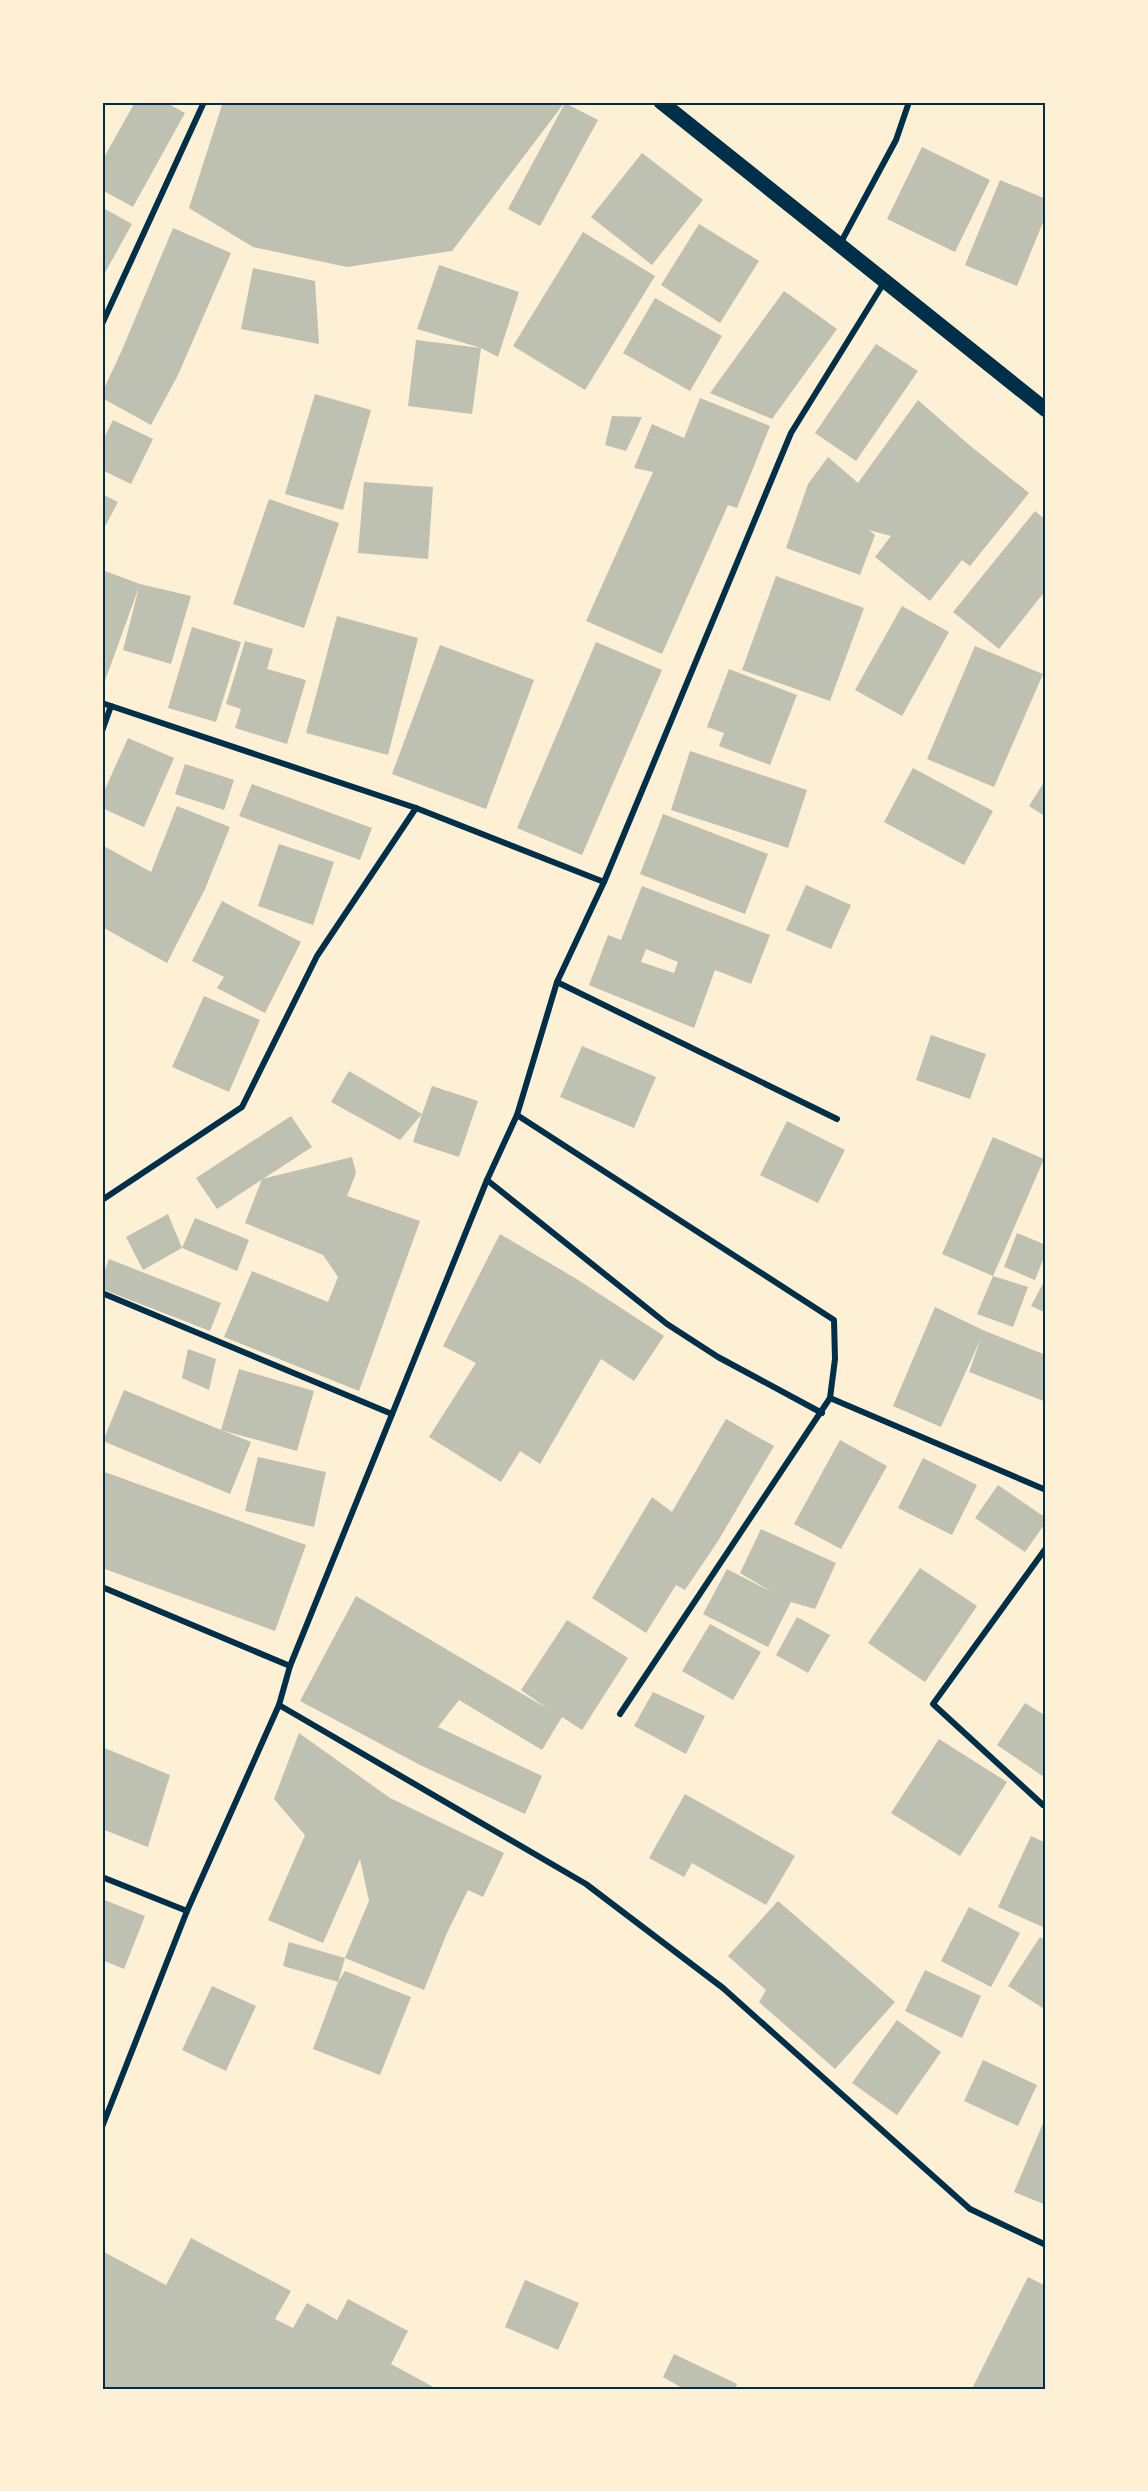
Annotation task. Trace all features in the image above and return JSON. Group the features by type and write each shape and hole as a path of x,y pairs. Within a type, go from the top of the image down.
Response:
{"main road":[{"path":"661,102 1046,410"}],"street":[{"path":"102,324 204,102"},
{"path":"840,245 896,140 909,102"},
{"path":"102,2127 187,1911 279,1705 290,1666 487,1180 517,1115 557,982 604,882 791,433 885,281"},
{"path":"102,703 416,808 604,882"},
{"path":"102,731 111,706"},
{"path":"102,1200 242,1107 317,956 416,808"},
{"path":"557,982 837,1119"},
{"path":"517,1115 834,1320 835,1359 830,1398 822,1413 620,1714"},
{"path":"487,1180 667,1324 718,1357 822,1413"},
{"path":"102,1293 392,1414"},
{"path":"830,1398 1046,1490"},
{"path":"1043,1805 933,1704 1046,1548"},
{"path":"102,1587 290,1666"},
{"path":"279,1705 586,1884 723,1988 970,2209 1046,2245"},
{"path":"102,1877 187,1911"}],"building":[{"path":"135,102 165,102 185,113 133,207 102,190 102,161"},
{"path":"223,102 565,102 452,251 347,267 253,247 189,208"},
{"path":"565,103 598,120 540,226 508,209"},
{"path":"922,147 990,180 955,252 887,219"},
{"path":"642,153 703,200 652,265 591,217"},
{"path":"1000,180 1046,199 1046,215 1017,286 965,265"},
{"path":"105,209 132,224 102,278 102,214"},
{"path":"699,224 759,261 720,323 661,285"},
{"path":"173,228 231,253 178,375 151,425 102,398 102,393"},
{"path":"583,232 655,276 585,390 513,346"},
{"path":"439,265 519,292 498,357 481,348 417,329"},
{"path":"253,268 315,281 319,344 241,329"},
{"path":"784,291 837,329 772,419 710,393"},
{"path":"655,298 722,336 690,391 623,353"},
{"path":"416,340 481,348 472,414 408,406"},
{"path":"876,344 918,371 856,461 815,433"},
{"path":"315,394 371,410 343,510 285,494"},
{"path":"700,398 770,426 737,508 728,505 662,654 586,621 653,472 634,468 652,424 684,438"},
{"path":"918,400 1029,493 970,566 962,560 930,601 875,557 891,536 869,530 875,535 860,575 786,548 808,484 828,457 858,483"},
{"path":"612,416 642,417 626,451 605,445"},
{"path":"113,420 153,439 131,484 102,470 102,442"},
{"path":"364,482 433,487 428,559 358,553"},
{"path":"102,494 118,502 102,532"},
{"path":"269,499 339,523 304,628 233,604"},
{"path":"1035,511 1046,520 1046,590 999,649 953,612"},
{"path":"102,570 140,584 191,596 171,664 123,650 139,587 102,689"},
{"path":"776,576 864,608 830,701 742,670"},
{"path":"902,606 949,632 902,716 855,690"},
{"path":"337,616 418,638 388,755 306,733"},
{"path":"192,627 241,642 216,722 168,708"},
{"path":"245,641 273,649 267,669 306,680 287,744 235,728 241,709 226,704"},
{"path":"596,642 662,670 582,855 517,828"},
{"path":"440,645 534,680 486,809 392,774"},
{"path":"975,646 1043,674 994,787 927,759"},
{"path":"729,669 797,695 770,765 719,746 724,733 707,727"},
{"path":"128,738 174,758 144,827 102,808 102,796"},
{"path":"690,751 807,790 788,848 671,810"},
{"path":"185,764 234,780 224,810 175,794"},
{"path":"913,768 993,811 964,865 884,822"},
{"path":"1046,779 1046,817 1029,806"},
{"path":"252,784 372,828 360,860 239,816"},
{"path":"177,806 230,827 205,889 167,963 102,927 102,845 151,872"},
{"path":"663,814 768,854 745,914 640,874"},
{"path":"279,844 334,862 313,925 258,906"},
{"path":"806,885 851,905 831,949 786,930"},
{"path":"642,886 770,935 751,984 715,970 694,1028 589,985 608,935 621,940","holes":["646,949 678,962 674,973 641,962"]},
{"path":"222,901 301,942 265,1013 217,988 224,977 192,961"},
{"path":"204,996 260,1020 229,1092 172,1067"},
{"path":"931,1035 986,1054 970,1099 916,1080"},
{"path":"582,1046 656,1077 634,1128 560,1097"},
{"path":"349,1071 422,1114 400,1140 331,1102"},
{"path":"432,1086 478,1101 459,1157 413,1142"},
{"path":"291,1116 312,1147 217,1209 196,1178"},
{"path":"787,1121 845,1150 818,1203 760,1175"},
{"path":"993,1137 1044,1159 993,1276 942,1254"},
{"path":"352,1157 356,1173 347,1196 420,1221 359,1391 224,1337 252,1271 328,1302 338,1277 323,1255 245,1223 262,1179"},
{"path":"168,1214 182,1248 143,1270 126,1237"},
{"path":"195,1218 249,1240 237,1271 182,1248"},
{"path":"1017,1233 1046,1245 1046,1252 1035,1280 1004,1267"},
{"path":"500,1234 575,1278 664,1336 634,1381 601,1359 540,1464 520,1451 501,1482 429,1437 476,1363 443,1346"},
{"path":"109,1259 221,1303 210,1331 102,1289 102,1278"},
{"path":"993,1276 1028,1287 1013,1327 977,1314"},
{"path":"1046,1278 1046,1313 1031,1306"},
{"path":"935,1307 985,1331 1046,1355 1046,1402 969,1372 981,1338 941,1427 893,1406"},
{"path":"188,1349 216,1359 209,1390 182,1378"},
{"path":"239,1369 314,1391 297,1451 221,1430"},
{"path":"124,1390 251,1442 230,1494 103,1441"},
{"path":"726,1419 774,1446 718,1541 685,1590 676,1585 646,1633 592,1598 652,1497 672,1512"},
{"path":"840,1440 887,1466 841,1549 794,1524"},
{"path":"258,1457 326,1472 314,1527 245,1511"},
{"path":"923,1458 977,1485 952,1535 898,1508"},
{"path":"102,1471 306,1545 275,1631 102,1568"},
{"path":"998,1485 1046,1518 1046,1522 1025,1552 975,1518"},
{"path":"761,1529 836,1563 815,1609 791,1602 768,1647 703,1614 727,1569 772,1592 740,1573"},
{"path":"920,1568 977,1606 925,1682 868,1643"},
{"path":"356,1596 548,1709 521,1690 567,1620 628,1658 582,1730 562,1717 542,1750 459,1700 438,1727 542,1776 525,1814 420,1765 300,1701"},
{"path":"797,1617 830,1635 808,1673 776,1655"},
{"path":"710,1624 761,1652 733,1700 682,1671"},
{"path":"653,1692 705,1716 686,1754 634,1726"},
{"path":"1025,1703 1046,1716 1044,1777 997,1745"},
{"path":"299,1733 390,1798 504,1853 483,1897 468,1890 447,1933 424,1990 345,1958 369,1901 360,1859 323,1943 268,1920 305,1835 274,1799"},
{"path":"939,1739 1007,1782 960,1856 891,1813"},
{"path":"102,1747 170,1775 148,1847 102,1829"},
{"path":"685,1794 795,1856 766,1905 692,1863 684,1877 649,1858"},
{"path":"1031,1836 1046,1843 1046,1921 1043,1927 998,1907"},
{"path":"102,1899 145,1916 124,1969 102,1960"},
{"path":"778,1901 895,2002 835,2069 759,2002 766,1990 728,1956"},
{"path":"969,1907 1020,1933 991,1987 941,1961"},
{"path":"1040,1937 1046,1941 1046,2010 1008,1986"},
{"path":"289,1942 345,1958 338,1982 283,1966"},
{"path":"925,1970 981,1996 962,2038 905,2011"},
{"path":"345,1971 411,1997 380,2075 313,2049 338,1982"},
{"path":"212,1986 256,2006 226,2071 182,2050"},
{"path":"897,2020 941,2052 897,2115 852,2083"},
{"path":"983,2060 1037,2085 1018,2126 964,2101"},
{"path":"1046,2116 1046,2205 1014,2192"},
{"path":"191,2238 291,2291 275,2319 293,2328 307,2303 337,2320 348,2299 408,2331 391,2364 437,2389 102,2389 102,2251 166,2285"},
{"path":"1028,2277 1046,2286 1046,2389 972,2389"},
{"path":"525,2280 579,2303 558,2350 505,2327"},
{"path":"674,2354 737,2384 735,2389 684,2389 663,2377"}]}
